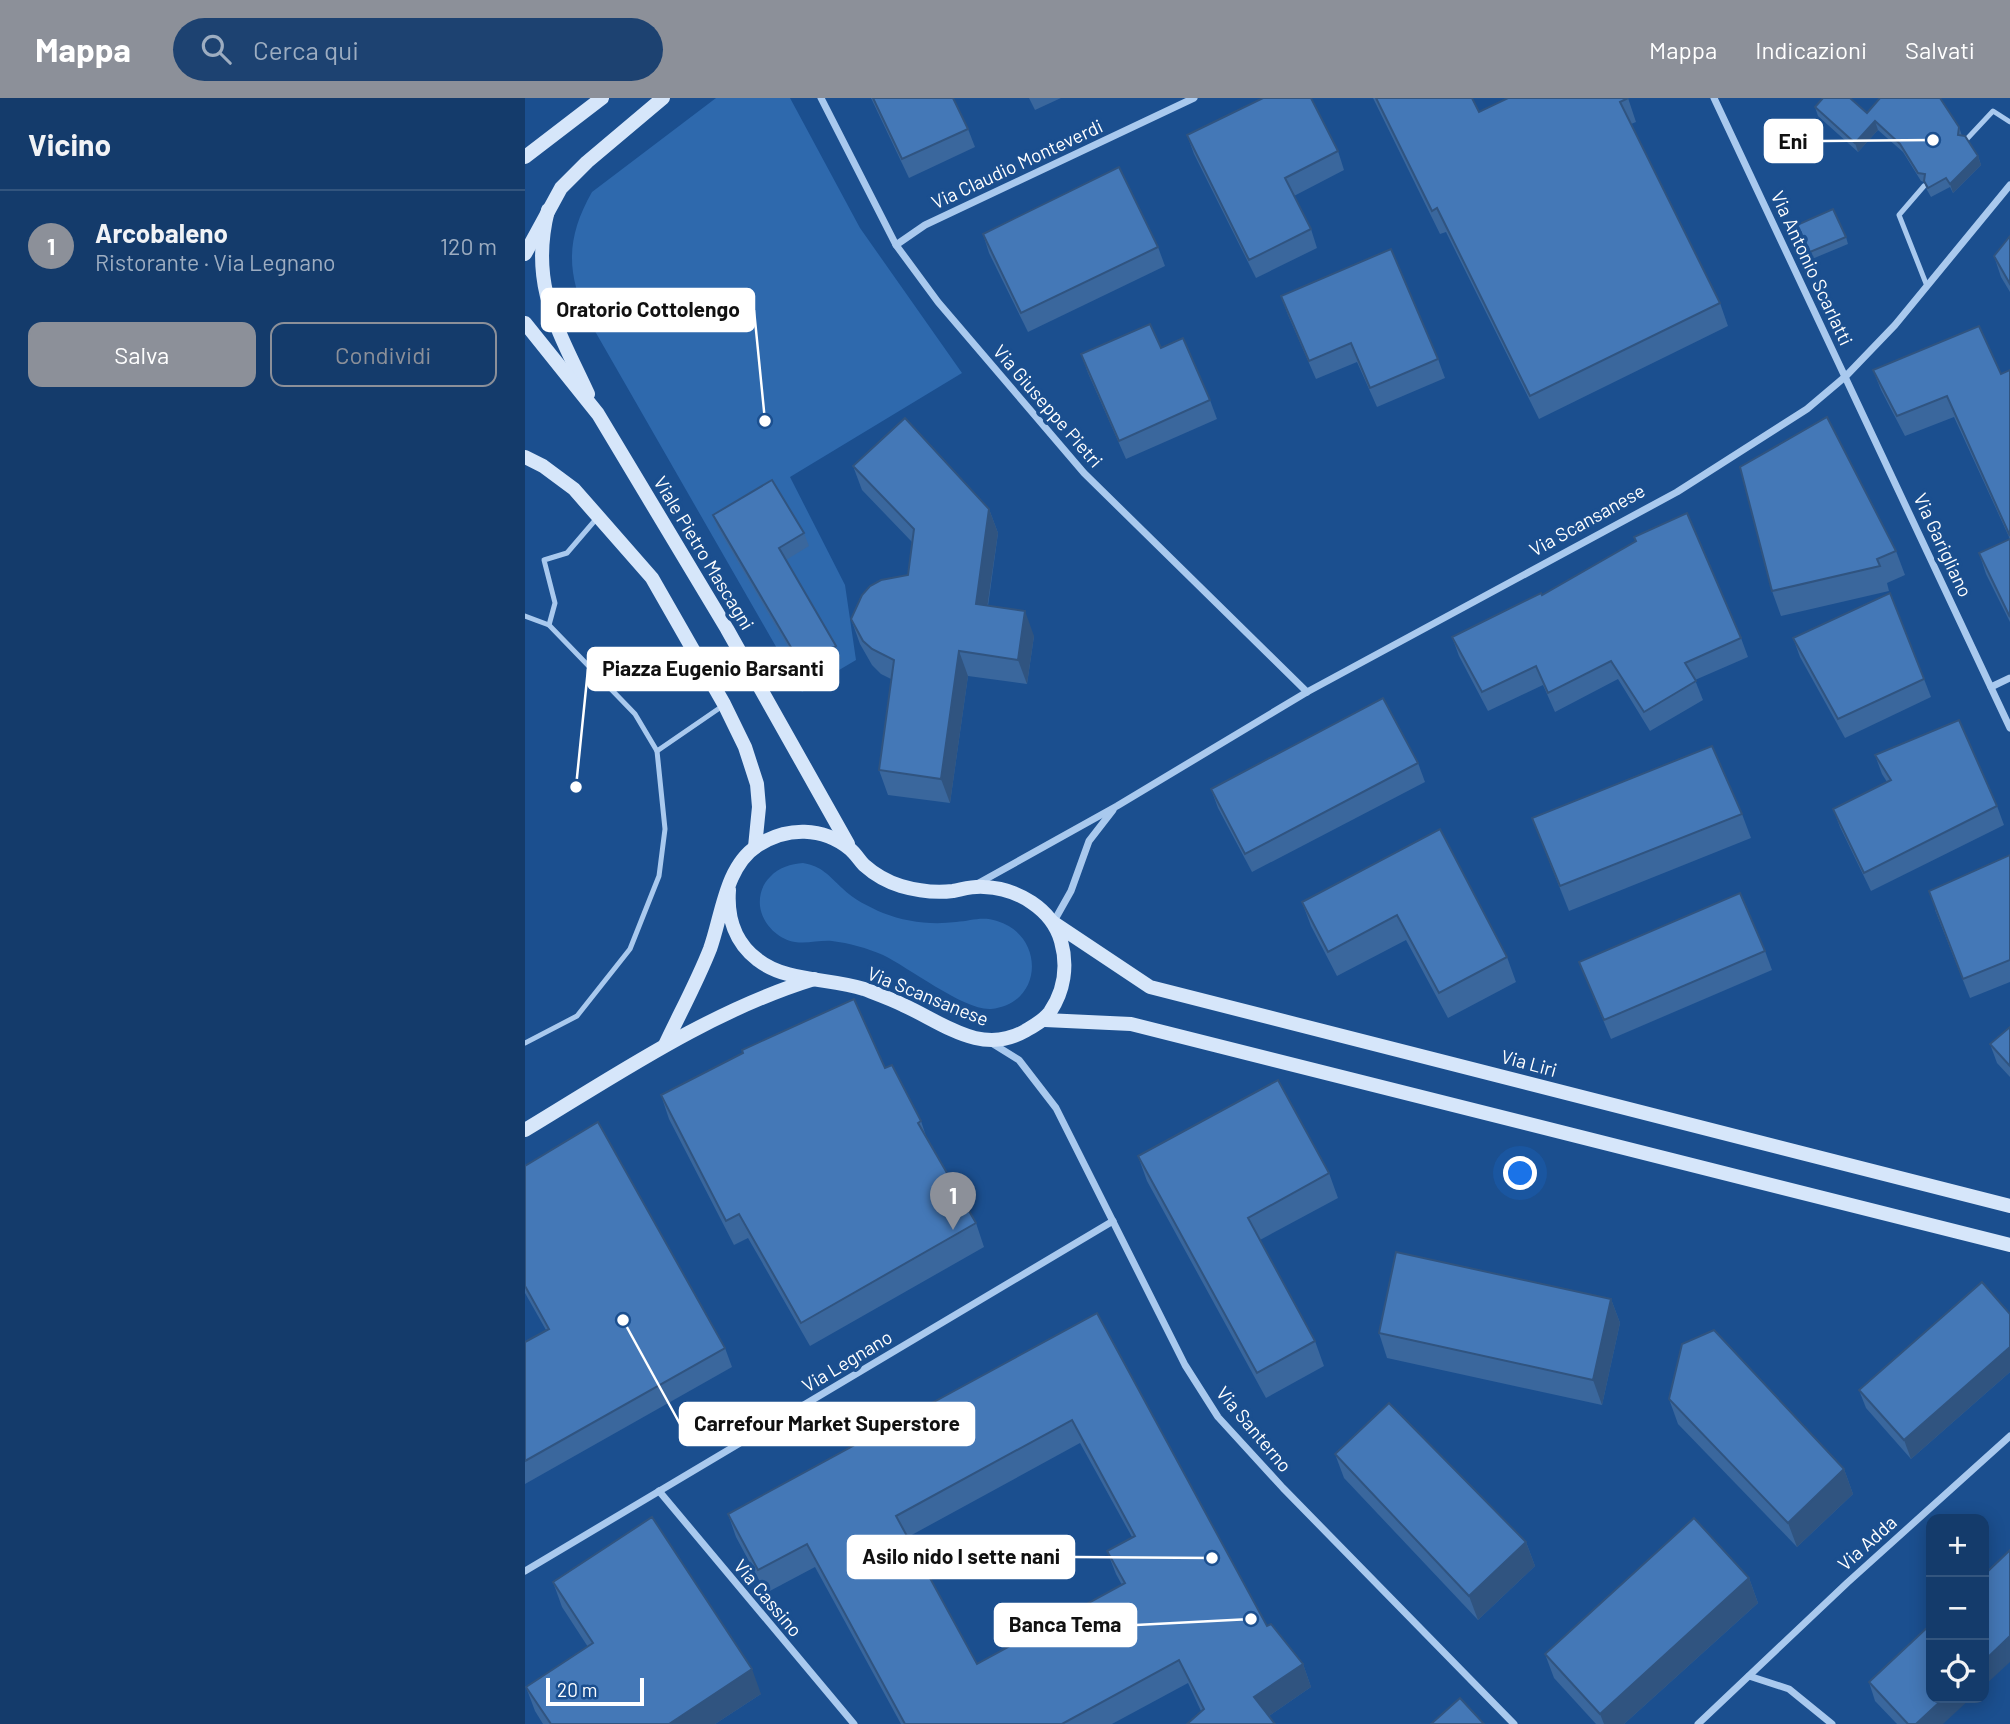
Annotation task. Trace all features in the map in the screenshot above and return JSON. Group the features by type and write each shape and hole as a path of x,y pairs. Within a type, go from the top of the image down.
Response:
{"main road":[{"path":"525,157 602,98"},
{"path":"525,254 561,188 587,162 663,98"},
{"path":"548,210 541,253 545,293 551,312 598,414"},
{"name":"Viale Pietro Mascagni","path":"525,323 598,414 727,629 853,852"},
{"path":"525,457 543,466 574,489 652,578 724,704 745,747 757,784 759,807 755,847"},
{"name":"Via Scansanese","path":"665,1045 710,949 738,866 755,847 787,832 805,831 839,841 864,865 897,884 934,892 972,887 1002,889 1036,906 1053,923"},
{"name":"Via Scansanese","path":"729,890 728,906 737,936 746,950 772,968 862,989 903,1004 968,1037 989,1042 1016,1036 1045,1020"},
{"path":"1053,923 1061,943 1064,973 1058,999 1045,1020 1132,1024 2010,1245"},
{"name":"Via Liri","path":"1053,923 1150,987 2010,1206"},
{"path":"525,1130 665,1045 743,1005 815,978"}],"street":[{"name":"Via Giuseppe Pietri","path":"821,98 896,245 937,302 1084,473 1307,692"},
{"name":"Via Claudio Monteverdi","path":"896,245 925,225 1194,98"},
{"name":"Via Antonio Scarlatti","path":"1714,98 1846,376"},
{"name":"Via Scansanese","path":"972,887 1117,806 1307,692 1677,492 1807,409 1846,376 1927,286 2010,185"},
{"name":"Via Garigliano","path":"1846,376 2010,728"},
{"path":"1991,687 2010,678"},
{"name":"Via Scansanese","path":"1053,923 1072,891 1089,841 1117,806"},
{"name":"Via Santerno","path":"989,1042 1019,1060 1056,1108 1185,1365 1218,1417 1283,1488 1514,1724"},
{"name":"Via Legnano","path":"525,1572 1112,1221"},
{"name":"Via Adda","path":"1698,1724 1847,1583 2010,1436"},
{"name":"Via Cassino","path":"659,1491 854,1724"},
{"path":"1749,1676 1789,1689 1832,1724"}],"lane":[{"path":"1965,141 1993,111 2010,122"},
{"path":"1924,186 1899,215 1927,286"},
{"path":"549,625 555,603 544,560 567,553 599,515"},
{"path":"525,616 549,625 635,714 657,751 665,830 659,876 630,949 577,1016 525,1043"},
{"path":"657,751 724,704"}],"shaded area":[{"path":"716,98 790,98 860,228 962,373 790,477 845,585 856,660 802,692 588,319 573,270 572,255 577,225 592,192"},
{"path":"803,863 820,869 861,902 892,916 910,921 937,923 986,919 1013,929 1024,940 1030,954 1032,968 1029,983 1021,995 1008,1004 991,1009 980,1008 952,996 871,950 838,942 800,942 782,938 771,929 761,912 762,890 767,880 777,871"}],"building":[{"path":"873,98 953,98 968,129 902,159"},
{"path":"1263,98 1311,98 1338,151 1285,178 1311,229 1249,260 1187,135"},
{"path":"1376,98 1472,98 1479,112 1508,98 1628,98 1620,102 1720,303 1530,396 1437,208 1432,211"},
{"path":"1823,98 1850,98 1867,113 1880,98 1940,98 1959,127 1958,135 1965,136 1978,156 1950,184 1946,178 1928,188 1924,181 1925,174 1918,173 1900,144 1875,121 1855,143 1815,107"},
{"path":"1119,167 1158,247 1021,313 983,234"},
{"path":"1833,209 1846,237 1810,252 1797,225"},
{"path":"2010,236 2010,284 1994,256"},
{"path":"1391,249 1438,359 1370,388 1351,343 1309,361 1281,296"},
{"path":"1150,324 1161,348 1183,338 1210,400 1119,441 1081,354"},
{"path":"1979,326 2001,374 2010,370 2010,536 1947,396 1897,416 1873,370"},
{"path":"1827,417 1896,551 1877,559 1880,566 1772,591 1740,467"},
{"path":"905,418 989,509 976,604 1025,611 1018,660 959,651 941,779 879,770 894,660 872,649 863,641 851,619 862,595 870,586 881,580 908,575 914,529 853,466"},
{"path":"772,480 804,533 779,548 836,646 802,666 713,515"},
{"path":"1687,513 1741,638 1685,663 1696,681 1644,712 1611,661 1548,693 1536,666 1482,692 1452,637 1541,593 1542,595 1636,541 1634,537"},
{"path":"2010,539 2010,617 1979,553"},
{"path":"1890,593 1924,679 1838,719 1793,638"},
{"path":"1383,698 1418,763 1245,854 1211,789"},
{"path":"1959,720 1997,806 1864,873 1833,809 1891,780 1875,755"},
{"path":"1712,746 1742,814 1560,886 1532,818"},
{"path":"1440,829 1507,957 1439,993 1397,915 1328,952 1302,902"},
{"path":"2010,855 2010,960 1963,979 1929,891"},
{"path":"1740,893 1765,951 1604,1020 1579,962"},
{"path":"854,999 885,1068 892,1065 921,1121 918,1123 976,1223 801,1323 739,1214 726,1221 661,1095 743,1053 742,1050"},
{"path":"2010,1027 2010,1066 1990,1044"},
{"path":"1278,1080 1329,1173 1248,1218 1315,1341 1257,1373 1138,1156"},
{"path":"598,1122 725,1348 525,1461 525,1342 549,1329 525,1286 525,1166"},
{"path":"1396,1252 1611,1299 1593,1380 1379,1333"},
{"path":"1982,1282 2010,1314 2010,1347 1904,1440 1859,1390"},
{"path":"1097,1313 1267,1626 1271,1624 1303,1664 1254,1697 1275,1724 1187,1724 1204,1709 1179,1660 1062,1724 905,1724 807,1544 758,1570 728,1514","holes":["1072,1420 1135,1536 1107,1551 1125,1583 977,1664 896,1516"]},
{"path":"1714,1330 1844,1469 1788,1523 1669,1399 1682,1344"},
{"path":"1389,1403 1526,1542 1469,1596 1335,1454"},
{"path":"652,1517 752,1669 669,1724 551,1724 526,1687 593,1643 553,1582"},
{"path":"1694,1518 1749,1578 1600,1714 1545,1654"},
{"path":"2010,1550 2010,1636 1989,1656 1989,1577 1989,1570"},
{"path":"1926,1629 1926,1703 1939,1703 1916,1724 1908,1724 1869,1682"},
{"path":"1460,1698 1484,1724 1431,1724"}],"place":[{"name":"Eni","path":"1933,140"},
{"name":"Oratorio Cottolengo","path":"765,421"},
{"name":"Piazza Eugenio Barsanti","path":"576,787"},
{"name":"Arcobaleno","path":"953,1230"},
{"name":"Carrefour Market Superstore","path":"623,1320"},
{"name":"Asilo nido I sette nani","path":"1212,1558"},
{"name":"Banca Tema","path":"1251,1619"}]}
